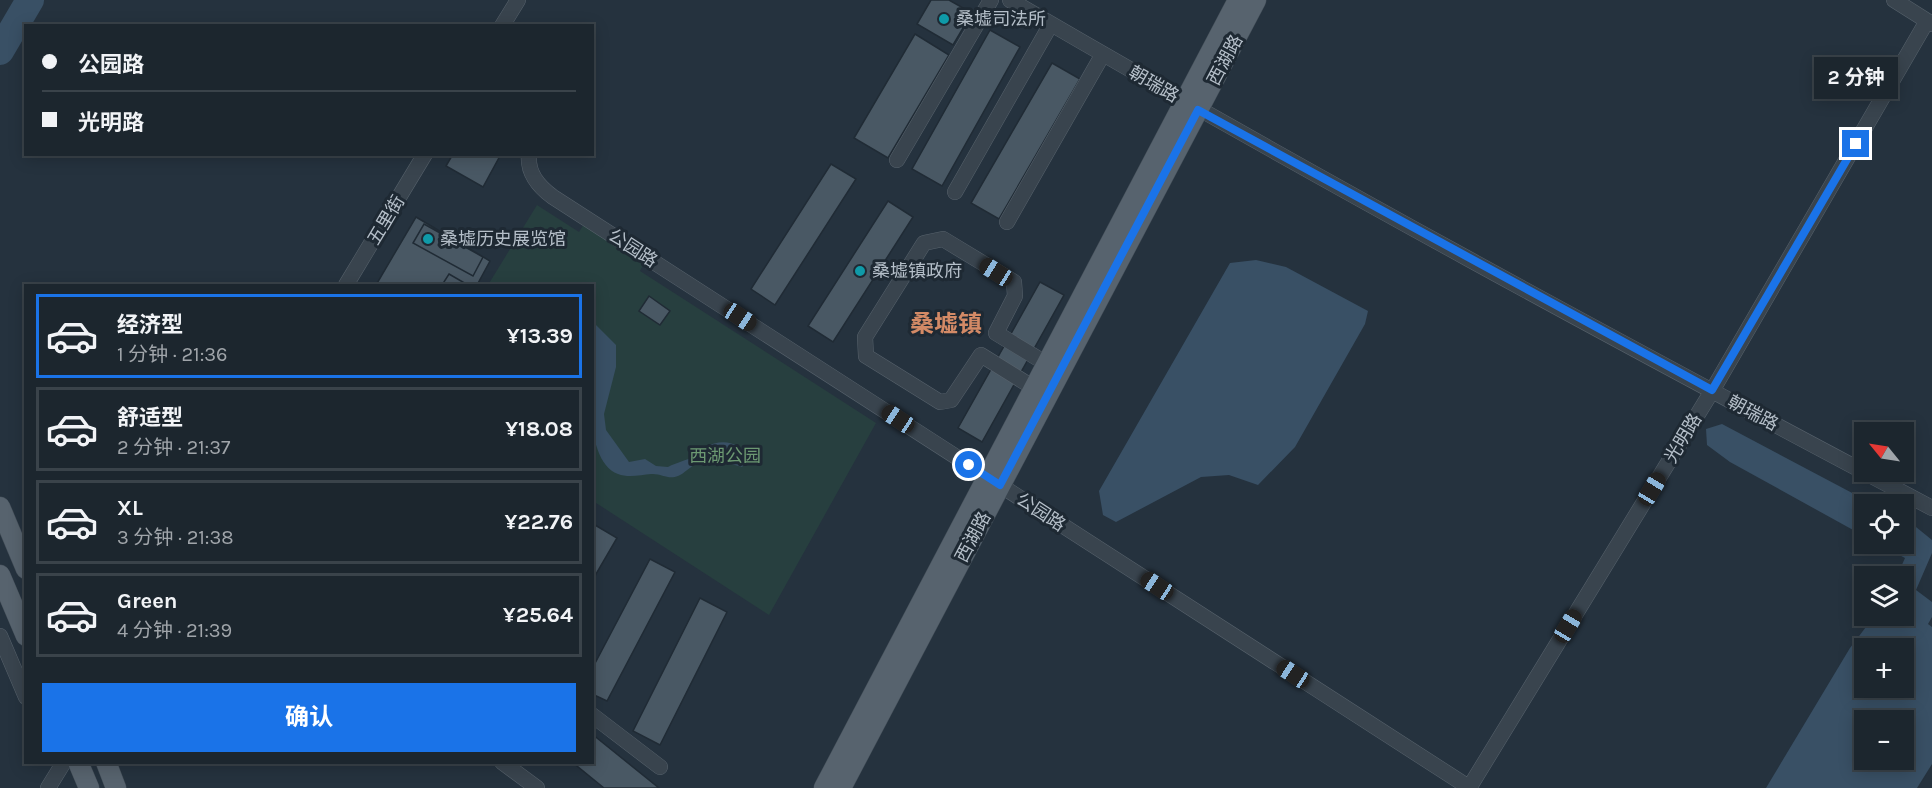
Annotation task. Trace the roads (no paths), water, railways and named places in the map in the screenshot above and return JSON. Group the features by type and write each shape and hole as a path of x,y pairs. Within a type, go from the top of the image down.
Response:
{"main road":[{"name":"西湖路","path":"841,788 994,481 1191,106 1238,0"},
{"name":"西湖路","path":"824,788 994,481 1034,388 1047,364 1191,106 1256,0"},
{"path":"0,507 24,564"},
{"path":"0,575 24,631"},
{"path":"79,764 89,788"},
{"path":"107,764 117,788"}],"street":[{"path":"503,24 518,0"},
{"path":"897,159 991,0"},
{"name":"朝瑞路","path":"1010,0 1191,106 1932,508"},
{"path":"1894,0 1930,22"},
{"name":"光明路","path":"1469,788 1712,390 1930,22"},
{"path":"955,192 1052,24"},
{"path":"1007,222 1103,54"},
{"name":"五里街","path":"347,284 424,156"},
{"name":"公园路","path":"529,156 528,164 538,187 1469,788"},
{"path":"1034,388 981,355 951,400 940,402 866,356 865,337 924,243 943,240 1014,282 1015,296 996,333 1047,364"},
{"path":"0,636 24,692"},
{"path":"594,717 660,767"},
{"path":"506,764 537,788"},
{"path":"48,788 58,766"},
{"path":"58,766 63,788"}],"water":[{"path":"1256,260 1286,267 1368,311 1365,324 1295,447 1258,485 1229,475 1201,477 1116,522 1103,515 1099,491 1230,263"},
{"path":"594,323 616,345 616,367 604,414 606,430 629,462 645,459 656,466 668,467 691,458 705,447 724,442 741,448 750,458 742,467 728,463 732,450 723,451 674,477 655,474 626,476 618,474 602,459 597,447 594,433 596,382 594,379"},
{"path":"1722,424 1854,494 1854,530 1730,462 1707,445 1706,429"},
{"path":"1914,526 1932,540 1932,553 1916,590 1932,602 1932,617 1928,624 1932,627 1932,764 1917,788 1766,788 1854,643 1854,698 1914,698 1914,638 1858,638 1867,626 1914,626 1914,566 1901,566 1905,558 1898,554 1914,554"}],"waterway":[{"path":"0,51 30,0"}],"place":[{"name":"桑墟司法所","path":"944,19"},
{"name":"桑墟历史展览馆","path":"428,239"},
{"name":"桑墟镇政府","path":"860,271"}],"district":[{"name":"桑墟镇","path":"946,324"}],"park label":[{"name":"西湖公园","path":"725,456"}]}
